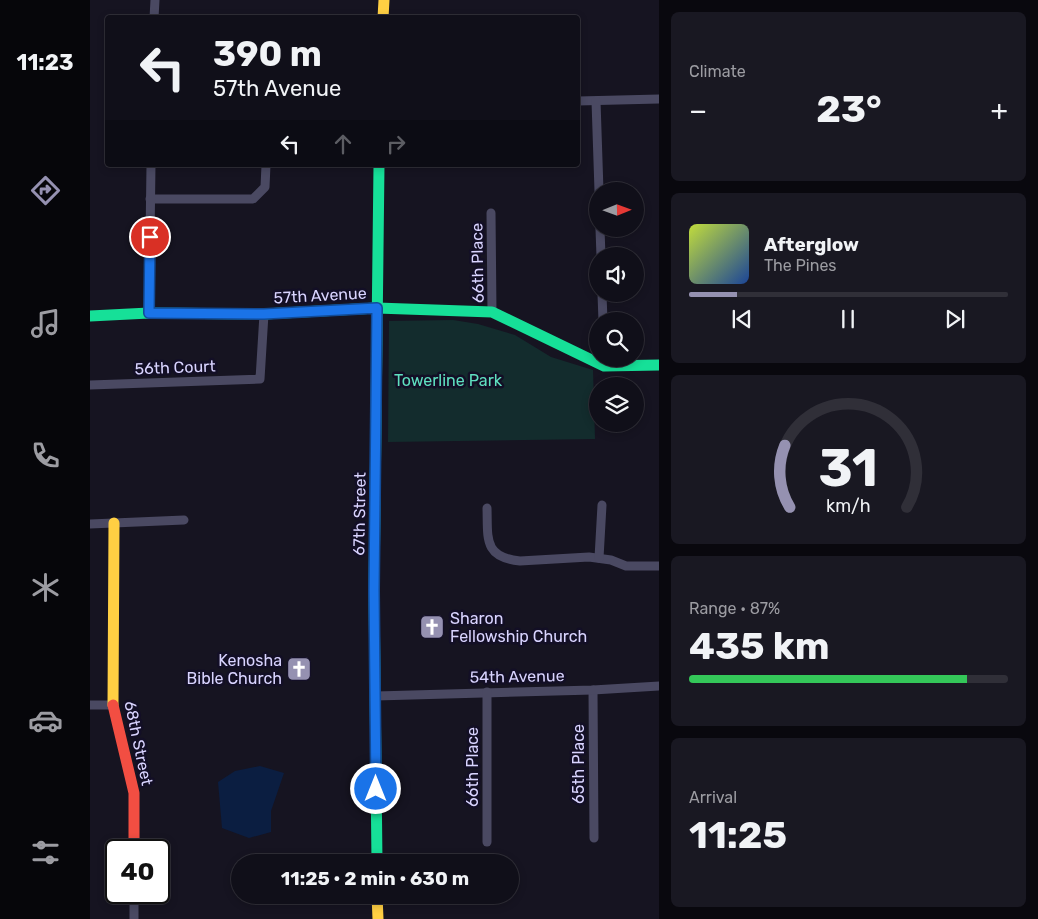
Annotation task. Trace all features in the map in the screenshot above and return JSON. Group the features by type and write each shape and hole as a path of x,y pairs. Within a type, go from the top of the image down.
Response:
{"street":[{"path":"154,0 154,15"},
{"path":"383,15 384,0"},
{"path":"580,101 659,99"},
{"path":"596,101 599,182"},
{"path":"149,313 151,167"},
{"path":"150,199 253,199 265,187 266,167"},
{"name":"67th Street","path":"377,854 374,590 379,167"},
{"name":"66th Place","path":"491,213 492,312"},
{"name":"57th Avenue","path":"90,316 149,313 264,314 377,308 492,312 589,355"},
{"name":"56th Court","path":"90,385 260,379 264,314"},
{"name":"57th Avenue","path":"644,365 659,366"},
{"path":"599,558 602,505"},
{"path":"487,508 489,544 493,551 499,555 520,561 589,557 626,566 659,566"},
{"path":"90,524 184,520"},
{"name":"68th Street","path":"114,523 112,704 134,793 134,839"},
{"name":"54th Avenue","path":"376,696 593,690 659,686"},
{"name":"65th Place","path":"593,690 594,838"},
{"name":"66th Place","path":"486,842 487,692"},
{"path":"90,705 112,704"},
{"path":"134,904 134,919"},
{"path":"377,904 378,919"}],"green space":[{"name":"Towerline Park","path":"453,320 478,324 515,335 551,357 593,370 593,377 589,377 589,432 595,432 595,439 388,442 389,321"}],"water":[{"path":"260,766 284,773 271,811 271,832 249,838 222,828 218,782 235,771"}],"traffic: fast":[{"path":"377,854 374,590 379,167"},
{"path":"90,316 149,313 264,314 377,308 492,312 604,366 659,365"}],"traffic: slow":[{"path":"383,15 384,0"},
{"path":"113,705 114,523"},
{"path":"377,904 378,919"}],"traffic: jam":[{"path":"113,705 134,793 134,839"}],"place":[{"name":"Sharon Fellowship Church","path":"432,627"},
{"name":"Kenosha Bible Church","path":"299,669"}],"route":[{"path":"150,237 149,313 264,314 377,308 374,590 376,789"}]}
